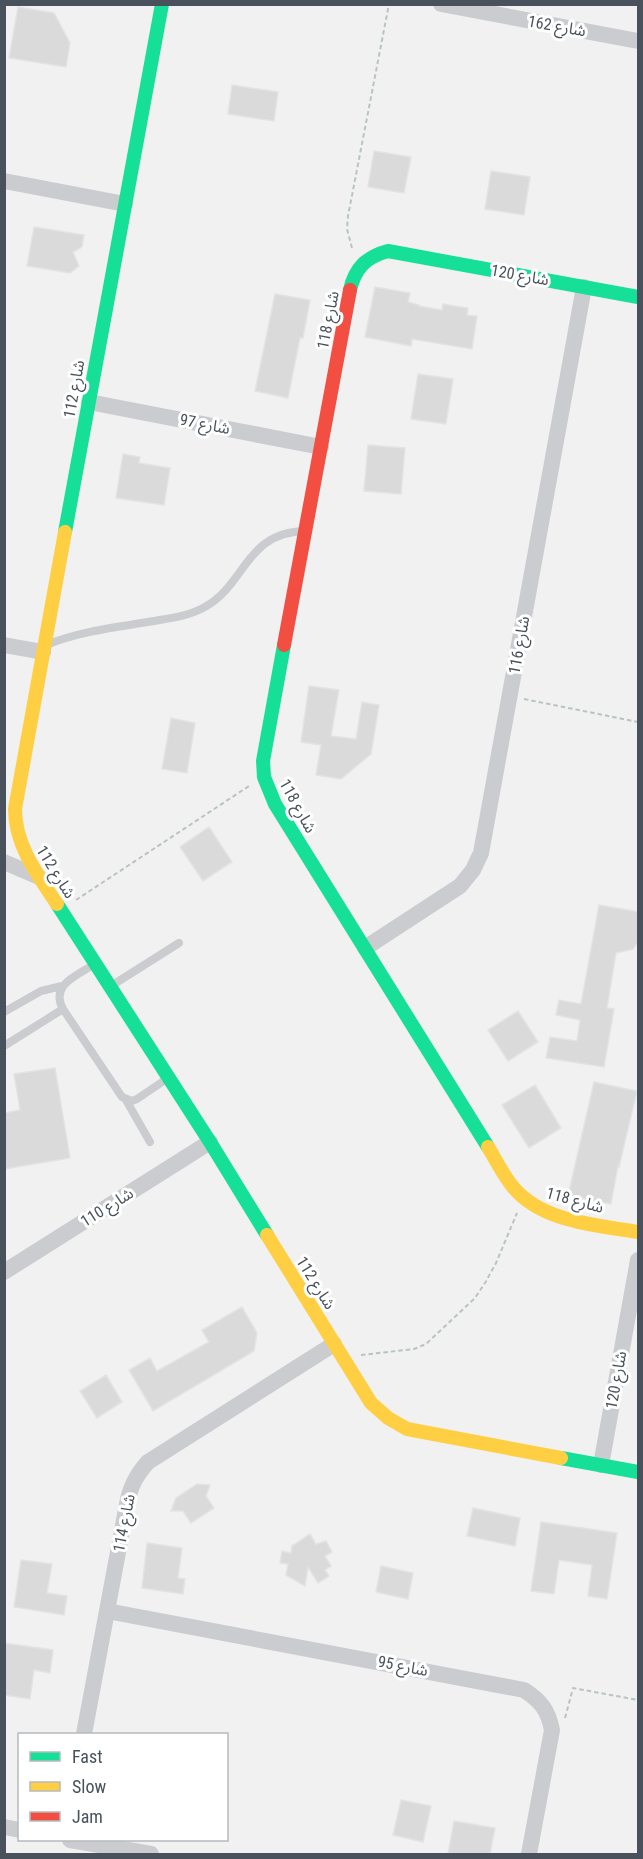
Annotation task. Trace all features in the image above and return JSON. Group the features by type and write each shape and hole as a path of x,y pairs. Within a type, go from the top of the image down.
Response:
{"street":[{"name":"شارع 112","path":"162,4 16,796 14,821 18,842 210,1142 371,1403 381,1414 407,1429 639,1472"},
{"name":"شارع 162","path":"441,4 472,7 639,41"},
{"path":"4,181 125,204"},
{"name":"شارع 120","path":"362,262 374,254 388,251 639,297"},
{"name":"شارع 118","path":"362,262 352,280 263,761 264,777 275,804 513,1186 536,1208 550,1214 639,1232"},
{"name":"شارع 116","path":"365,948 460,885 472,870 481,853 584,287"},
{"name":"شارع 97","path":"89,402 321,447"},
{"path":"4,645 44,649"},
{"path":"4,839 14,821"},
{"path":"4,861 39,877"},
{"name":"شارع 110","path":"5,1269 210,1142"},
{"name":"شارع 120","path":"601,1465 639,1260"},
{"name":"شارع 114","path":"84,1733 130,1488 137,1474 148,1462 334,1344"},
{"name":"شارع 95","path":"107,1611 524,1689 539,1699 549,1713 552,1730"},
{"path":"529,1854 552,1730"},
{"path":"81,1841 151,1854"}],"lane":[{"path":"44,649 83,633 192,614 216,599 266,541 292,531 306,531"},
{"path":"110,987 179,943"},
{"path":"4,1012 41,991 62,986 95,964"},
{"path":"62,986 59,1002 118,1093 126,1100 150,1142"},
{"path":"4,1046 63,1009"},
{"path":"126,1100 137,1099 168,1078"}],"path":[{"path":"362,262 354,253 349,241 348,216 389,4"},
{"path":"509,697 639,722"},
{"path":"61,910 264,777"},
{"path":"345,1362 363,1355 418,1348 426,1344 475,1298 496,1263 524,1198"},
{"path":"552,1730 561,1725 567,1716 573,1688 639,1700"}],"building":[{"path":"18,7 54,13 70,43 66,67 9,58"},
{"path":"232,85 278,92 274,121 228,114"},
{"path":"374,151 411,157 404,193 368,187"},
{"path":"491,171 530,177 524,215 485,209"},
{"path":"34,227 84,235 82,247 73,252 79,266 70,273 27,266"},
{"path":"375,287 410,293 408,302 419,306 442,310 443,304 468,308 467,315 477,316 472,349 412,339 411,346 365,337"},
{"path":"275,294 310,300 288,398 255,391"},
{"path":"418,374 453,379 446,424 411,419"},
{"path":"368,445 405,448 401,494 364,491"},
{"path":"123,454 140,457 139,463 170,468 164,505 116,498"},
{"path":"309,686 339,690 331,736 356,739 362,702 379,705 371,754 341,779 316,775 321,745 301,742"},
{"path":"171,718 195,723 187,773 162,769"},
{"path":"209,827 232,862 203,881 180,847"},
{"path":"599,905 639,912 639,941 633,949 616,953 607,1008 614,1009 604,1067 546,1058 550,1037 577,1041 580,1020 556,1015 559,1000 581,1004"},
{"path":"518,1011 538,1042 508,1061 488,1030"},
{"path":"55,1068 70,1158 4,1169 4,1113 20,1110 14,1074"},
{"path":"594,1082 637,1091 611,1204 568,1196"},
{"path":"535,1085 561,1128 529,1148 502,1105"},
{"path":"242,1307 257,1333 254,1351 153,1411 129,1370 150,1358 157,1371 209,1342 202,1330"},
{"path":"106,1375 122,1402 97,1418 80,1391"},
{"path":"197,1484 210,1485 206,1496 214,1508 191,1523 183,1511 171,1511 176,1498"},
{"path":"473,1508 520,1518 515,1546 467,1536"},
{"path":"541,1522 617,1533 607,1599 588,1596 592,1565 559,1560 554,1594 531,1591"},
{"path":"310,1534 316,1544 326,1541 332,1552 325,1556 331,1566 325,1570 329,1576 318,1583 308,1567 305,1586 286,1575 288,1564 280,1563 282,1551 291,1553 292,1546"},
{"path":"147,1543 182,1548 178,1578 185,1579 183,1594 142,1588"},
{"path":"21,1560 52,1564 47,1593 67,1596 64,1615 14,1607"},
{"path":"381,1566 413,1573 408,1599 376,1592"},
{"path":"4,1643 53,1650 50,1673 34,1670 30,1699 4,1695"},
{"path":"401,1800 431,1806 423,1842 393,1835"},
{"path":"454,1821 495,1828 490,1854 448,1854"}],"traffic: fast":[{"path":"65,532 162,4"},
{"path":"350,290 355,275 363,264 388,251 638,297"},
{"path":"284,645 263,761 264,777 275,804 488,1147"},
{"path":"57,904 267,1235"},
{"path":"561,1458 638,1472"}],"traffic: slow":[{"path":"57,904 28,859 19,835 15,809 65,532"},
{"path":"488,1147 513,1187 539,1208 571,1220 638,1232"},
{"path":"267,1235 371,1403 388,1418 407,1429 561,1458"}],"traffic: jam":[{"path":"284,645 350,290"}]}
